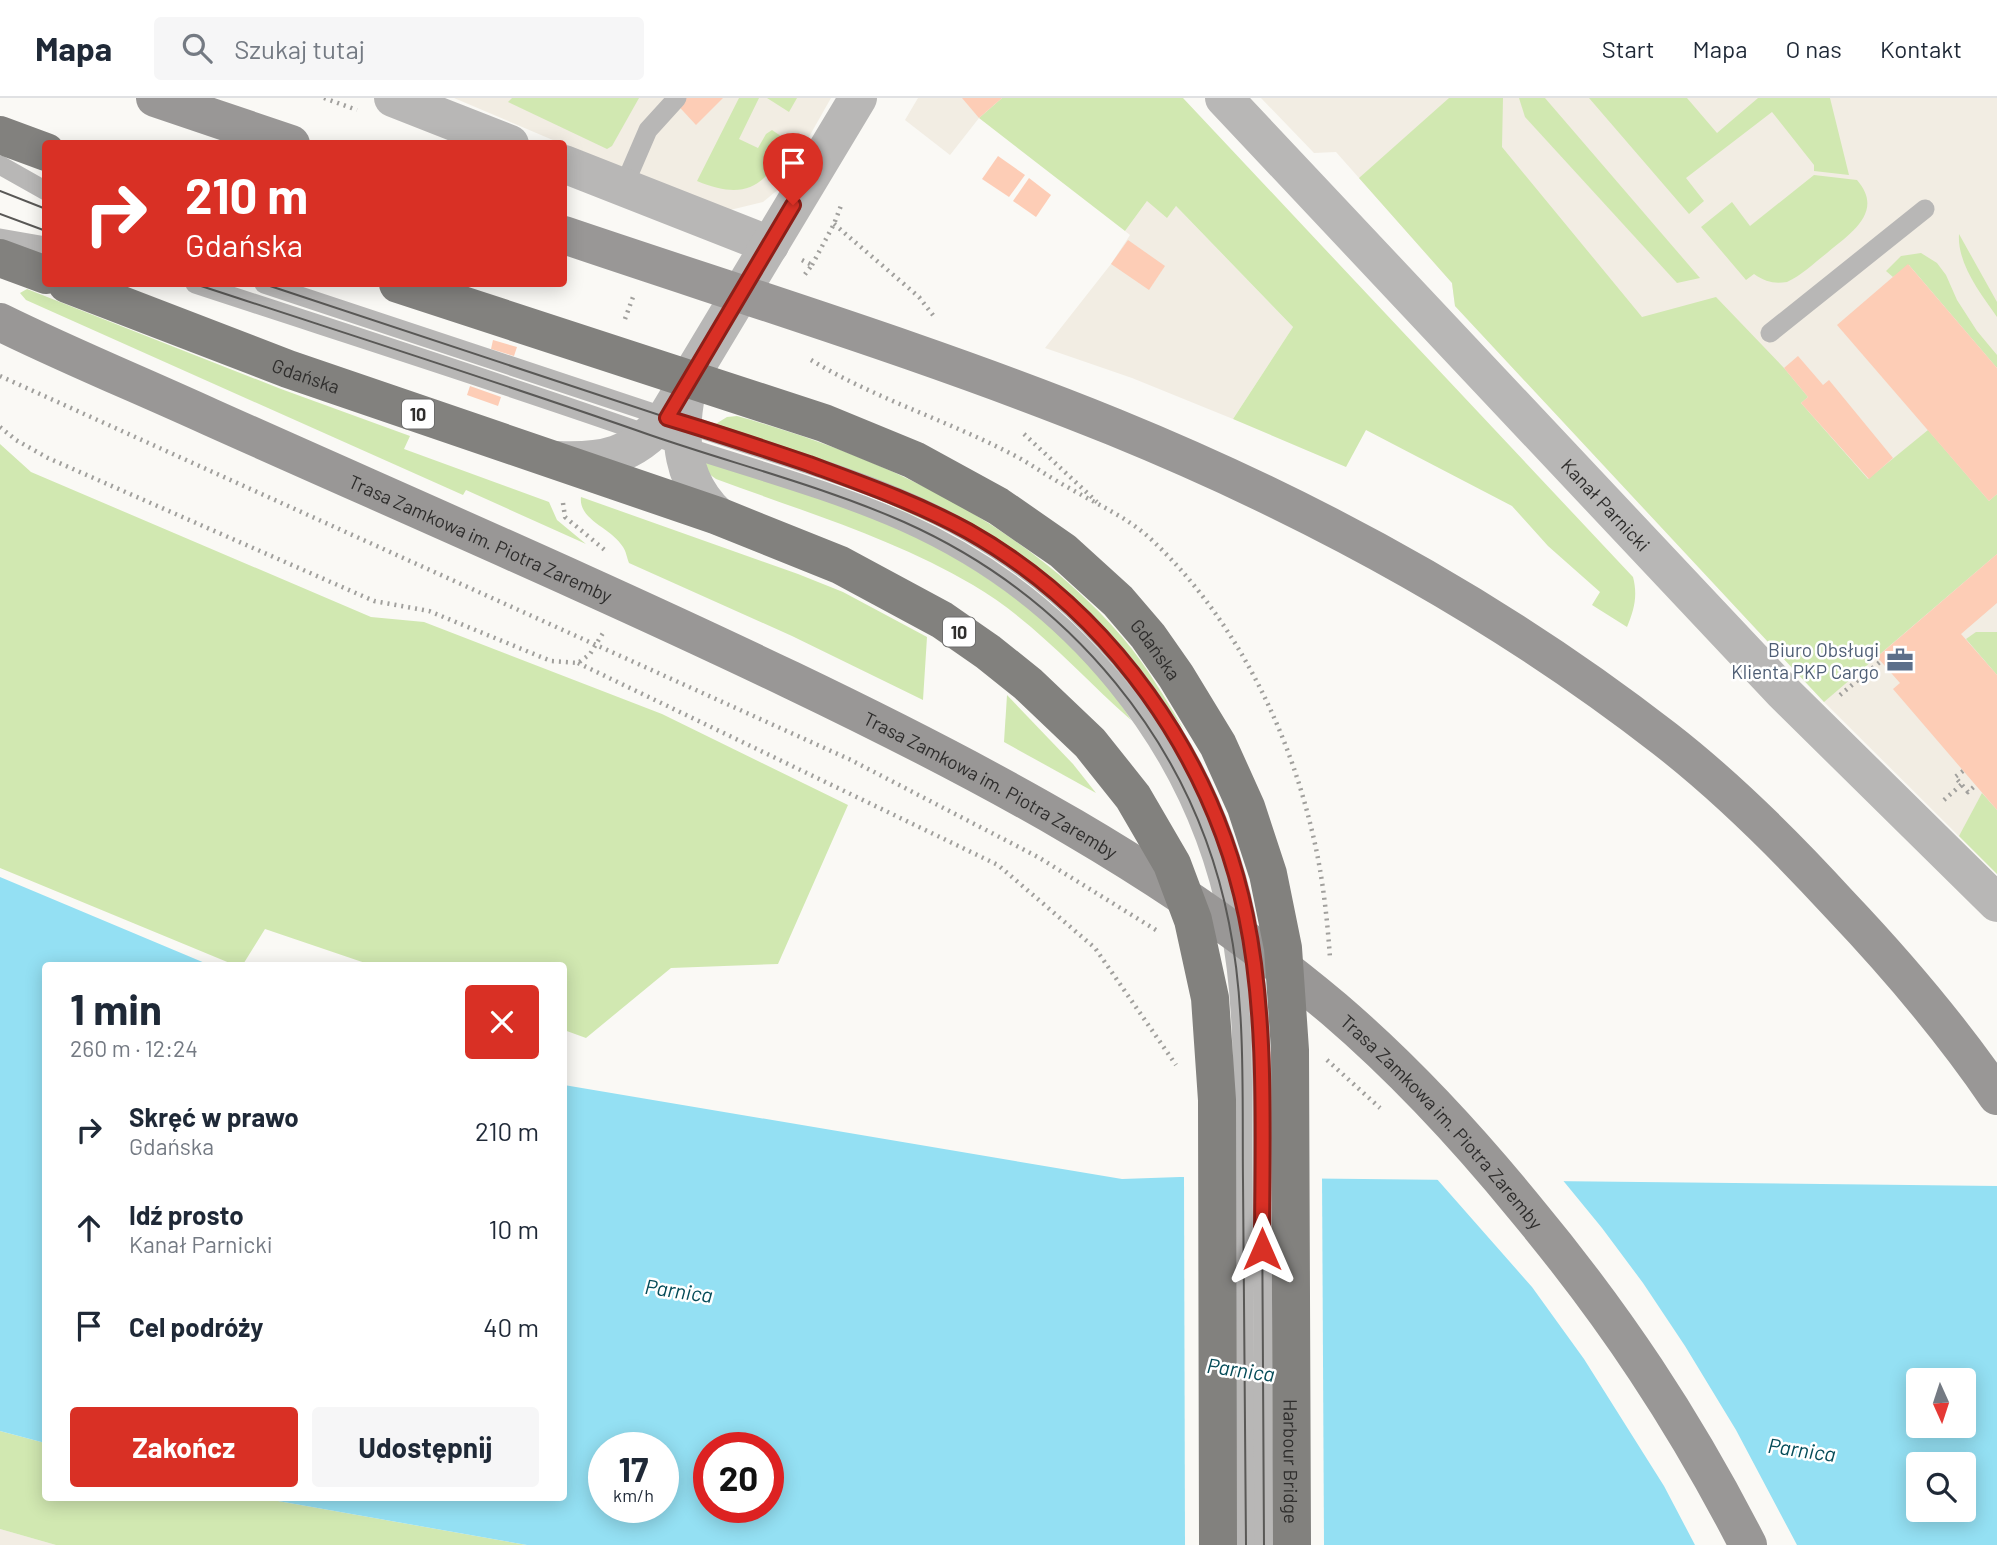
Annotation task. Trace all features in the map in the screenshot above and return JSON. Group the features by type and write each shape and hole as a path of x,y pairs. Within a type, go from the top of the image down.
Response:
{"main road":[{"path":"155,98 279,140"},
{"path":"0,135 42,151"},
{"path":"567,236 945,364 1117,429 1237,482 1360,542 1433,583 1579,676 1656,732 1756,818 1796,856 1889,957 1931,1007 1997,1096"},
{"path":"0,258 42,274"},
{"name":"Gdańska","path":"75,287 289,369 718,516 840,565 942,620 988,652 1028,684 1090,743 1118,776 1148,820 1172,864 1193,920 1201,951 1215,1046 1253,1168"},
{"name":"Gdańska","path":"407,287 872,441 970,490 1031,527 1063,551 1118,601 1148,636 1198,709 1232,772 1268,874 1277,914 1287,985 1290,1050 1253,1168"},
{"name":"Trasa Zamkowa im. Piotra Zaremby","path":"0,322 693,633 976,771 1153,875 1222,922 1286,971 1376,1047 1443,1112 1539,1224 1632,1346 1657,1384 1711,1473 1748,1545"},
{"name":"10","path":"1218,1545 1253,1168"},
{"name":"Harbour Bridge","path":"1253,1168 1292,1545"}],"street":[{"path":"393,98 500,140"},
{"path":"690,379 858,98"},
{"name":"Kanał Parnicki","path":"1224,98 1783,692 1997,903"},
{"path":"567,165 770,245"},
{"name":"Gdańska","path":"690,379 671,430 696,490 718,516"},
{"name":"Gdańska","path":"547,459 607,458 671,430"}],"lane":[{"path":"623,188 648,130 677,98"},
{"path":"0,165 42,189"},
{"path":"1770,333 1925,209"},
{"path":"0,237 42,245"},
{"path":"205,287 671,430 870,486 919,506 968,532 1024,568 1109,645 1139,682 1174,733 1203,786 1226,845 1248,929 1256,984 1246,1545"},
{"path":"272,287 671,430"},
{"path":"1253,1168 1264,1545"}],"path":[{"path":"0,376 431,568 851,760 1038,857 1161,933"},
{"path":"0,426 16,440 48,458 374,601 429,611 551,661 578,663 998,865 1095,948 1182,1074"},
{"path":"565,499 562,506 565,517 606,549 611,560"},
{"path":"578,663 590,653 608,626"},
{"path":"1872,669 1881,661"},
{"path":"1963,771 1955,777 1968,792 1976,785"},
{"path":"1324,1058 1386,1113"}],"shaded area":[{"path":"454,98 831,98 780,188 763,202 730,210 692,199 567,146 567,140 553,140"},
{"path":"918,98 1002,98 979,118 950,155 905,120"},
{"path":"1261,98 1997,98 1997,874 1824,702 1455,306 1452,283 1336,152 1314,153"},
{"path":"1147,201 1175,205 1293,327 1233,419 1132,378 1045,348 1111,264 1130,235 1125,231"},
{"path":"0,1529 56,1545 0,1545"}],"green space":[{"path":"512,98 639,98 612,146 607,149 508,102"},
{"path":"739,98 759,98 739,139 758,148 766,134 772,130 791,143 772,170 753,186 729,190 697,181"},
{"path":"767,98 797,98 789,112"},
{"path":"1002,98 1183,98 1633,577 1634,603 1627,627 1592,605 1600,592 1548,546 1512,506 1366,430 1346,467 1233,419 1293,327 1176,206 1167,218 1147,201 1125,231 979,118"},
{"path":"1449,98 1503,98 1502,147 1642,317 1716,297 1784,368 1808,397 1801,403 1868,479 1928,430 1989,501 1997,494 1997,554 1824,702 1455,306 1452,283 1359,178"},
{"path":"1519,98 1545,98 1700,278 1677,283 1525,117"},
{"path":"1589,98 1687,98 1717,133 1758,98 1830,98 1849,175 1814,171 1814,165 1772,112 1686,178 1704,201 1689,214"},
{"path":"1814,175 1857,180 1865,192 1867,202 1861,221 1836,246 1787,282 1770,282 1754,274 1746,280 1701,227 1732,202 1750,226"},
{"path":"1959,234 1997,302 1997,317 1977,289 1966,267 1959,245"},
{"path":"1921,253 1937,263 1946,275 1957,300 1997,355 1997,368 1909,265 1893,277 1886,271 1901,256"},
{"path":"27,289 281,389 410,436 404,449 549,502 557,520 586,544 466,490 463,495 26,300 20,293"},
{"path":"737,416 845,452 897,474 947,499 1041,560 1084,597 1123,638 1185,731 1143,675 1046,575 714,425 727,417"},
{"path":"0,444 31,472 371,617 424,622 662,714 848,805 778,964 671,968 586,1038 567,1031 567,962 362,962 265,929 244,962 227,962 0,868"},
{"path":"703,458 865,514 940,549 978,572 1049,625 1108,687 1131,720 1036,631 973,585 879,539 716,479 705,471"},
{"path":"581,497 843,592 927,637 923,700 792,636 629,563 618,540 585,512"},
{"path":"1976,632 1997,632 1997,675 1966,639"},
{"path":"1007,695 1073,764 1096,793 1004,742"},
{"path":"1982,793 1997,810 1997,874 1959,836"},
{"path":"0,1431 42,1442 42,1501 278,1501 527,1545 56,1545 0,1529"}],"water":[{"path":"0,877 202,962 42,962 42,1442 0,1431"},
{"name":"Parnica","path":"567,1086 1122,1179 1180,1177 1997,1186 1997,1545 527,1545 278,1501 567,1501"}],"pier":[{"path":"1184,1174 1322,1176 1324,1545 1185,1545"},
{"path":"1436,1178 1561,1178 1643,1283 1685,1346 1736,1430 1797,1545 1695,1545 1664,1486 1584,1359 1532,1287"}],"building":[{"path":"671,98 723,98 696,125"},
{"path":"962,98 1002,98 979,118"},
{"path":"998,156 1025,175 1009,197 982,179"},
{"path":"1029,178 1051,195 1036,217 1013,201"},
{"path":"1128,240 1165,266 1149,290 1111,264"},
{"path":"1908,264 1997,368 1997,494 1989,501 1837,325"},
{"path":"493,340 517,347 514,356 491,349"},
{"path":"1798,356 1823,385 1829,380 1893,458 1869,479 1801,403 1808,397 1784,368"},
{"path":"470,386 501,397 498,406 467,395"},
{"path":"1997,554 1997,603 1961,634 1997,675 1997,810 1893,689 1900,683 1877,657"}],"tram line":[{"path":"0,191 42,207"},
{"path":"0,214 42,230"},
{"path":"204,287 810,486 904,522 964,553 1020,591 1071,634 1116,683 1155,737 1187,795 1212,857 1229,923 1234,955 1242,1051 1246,1545"},
{"path":"273,287 884,492 970,533 1021,566 1068,605 1111,648 1148,695 1181,746 1209,800 1230,857 1252,950 1257,985 1262,1091 1264,1545"}],"place":[{"name":"Biuro Obsługi Klienta PKP Cargo","path":"1900,660"}],"route":[{"path":"793,205 667,418 862,483 927,510 968,532 1024,568 1059,597 1109,645 1139,682 1174,733 1203,786 1233,866 1246,915 1255,970 1258,1016 1262,1249"}]}
